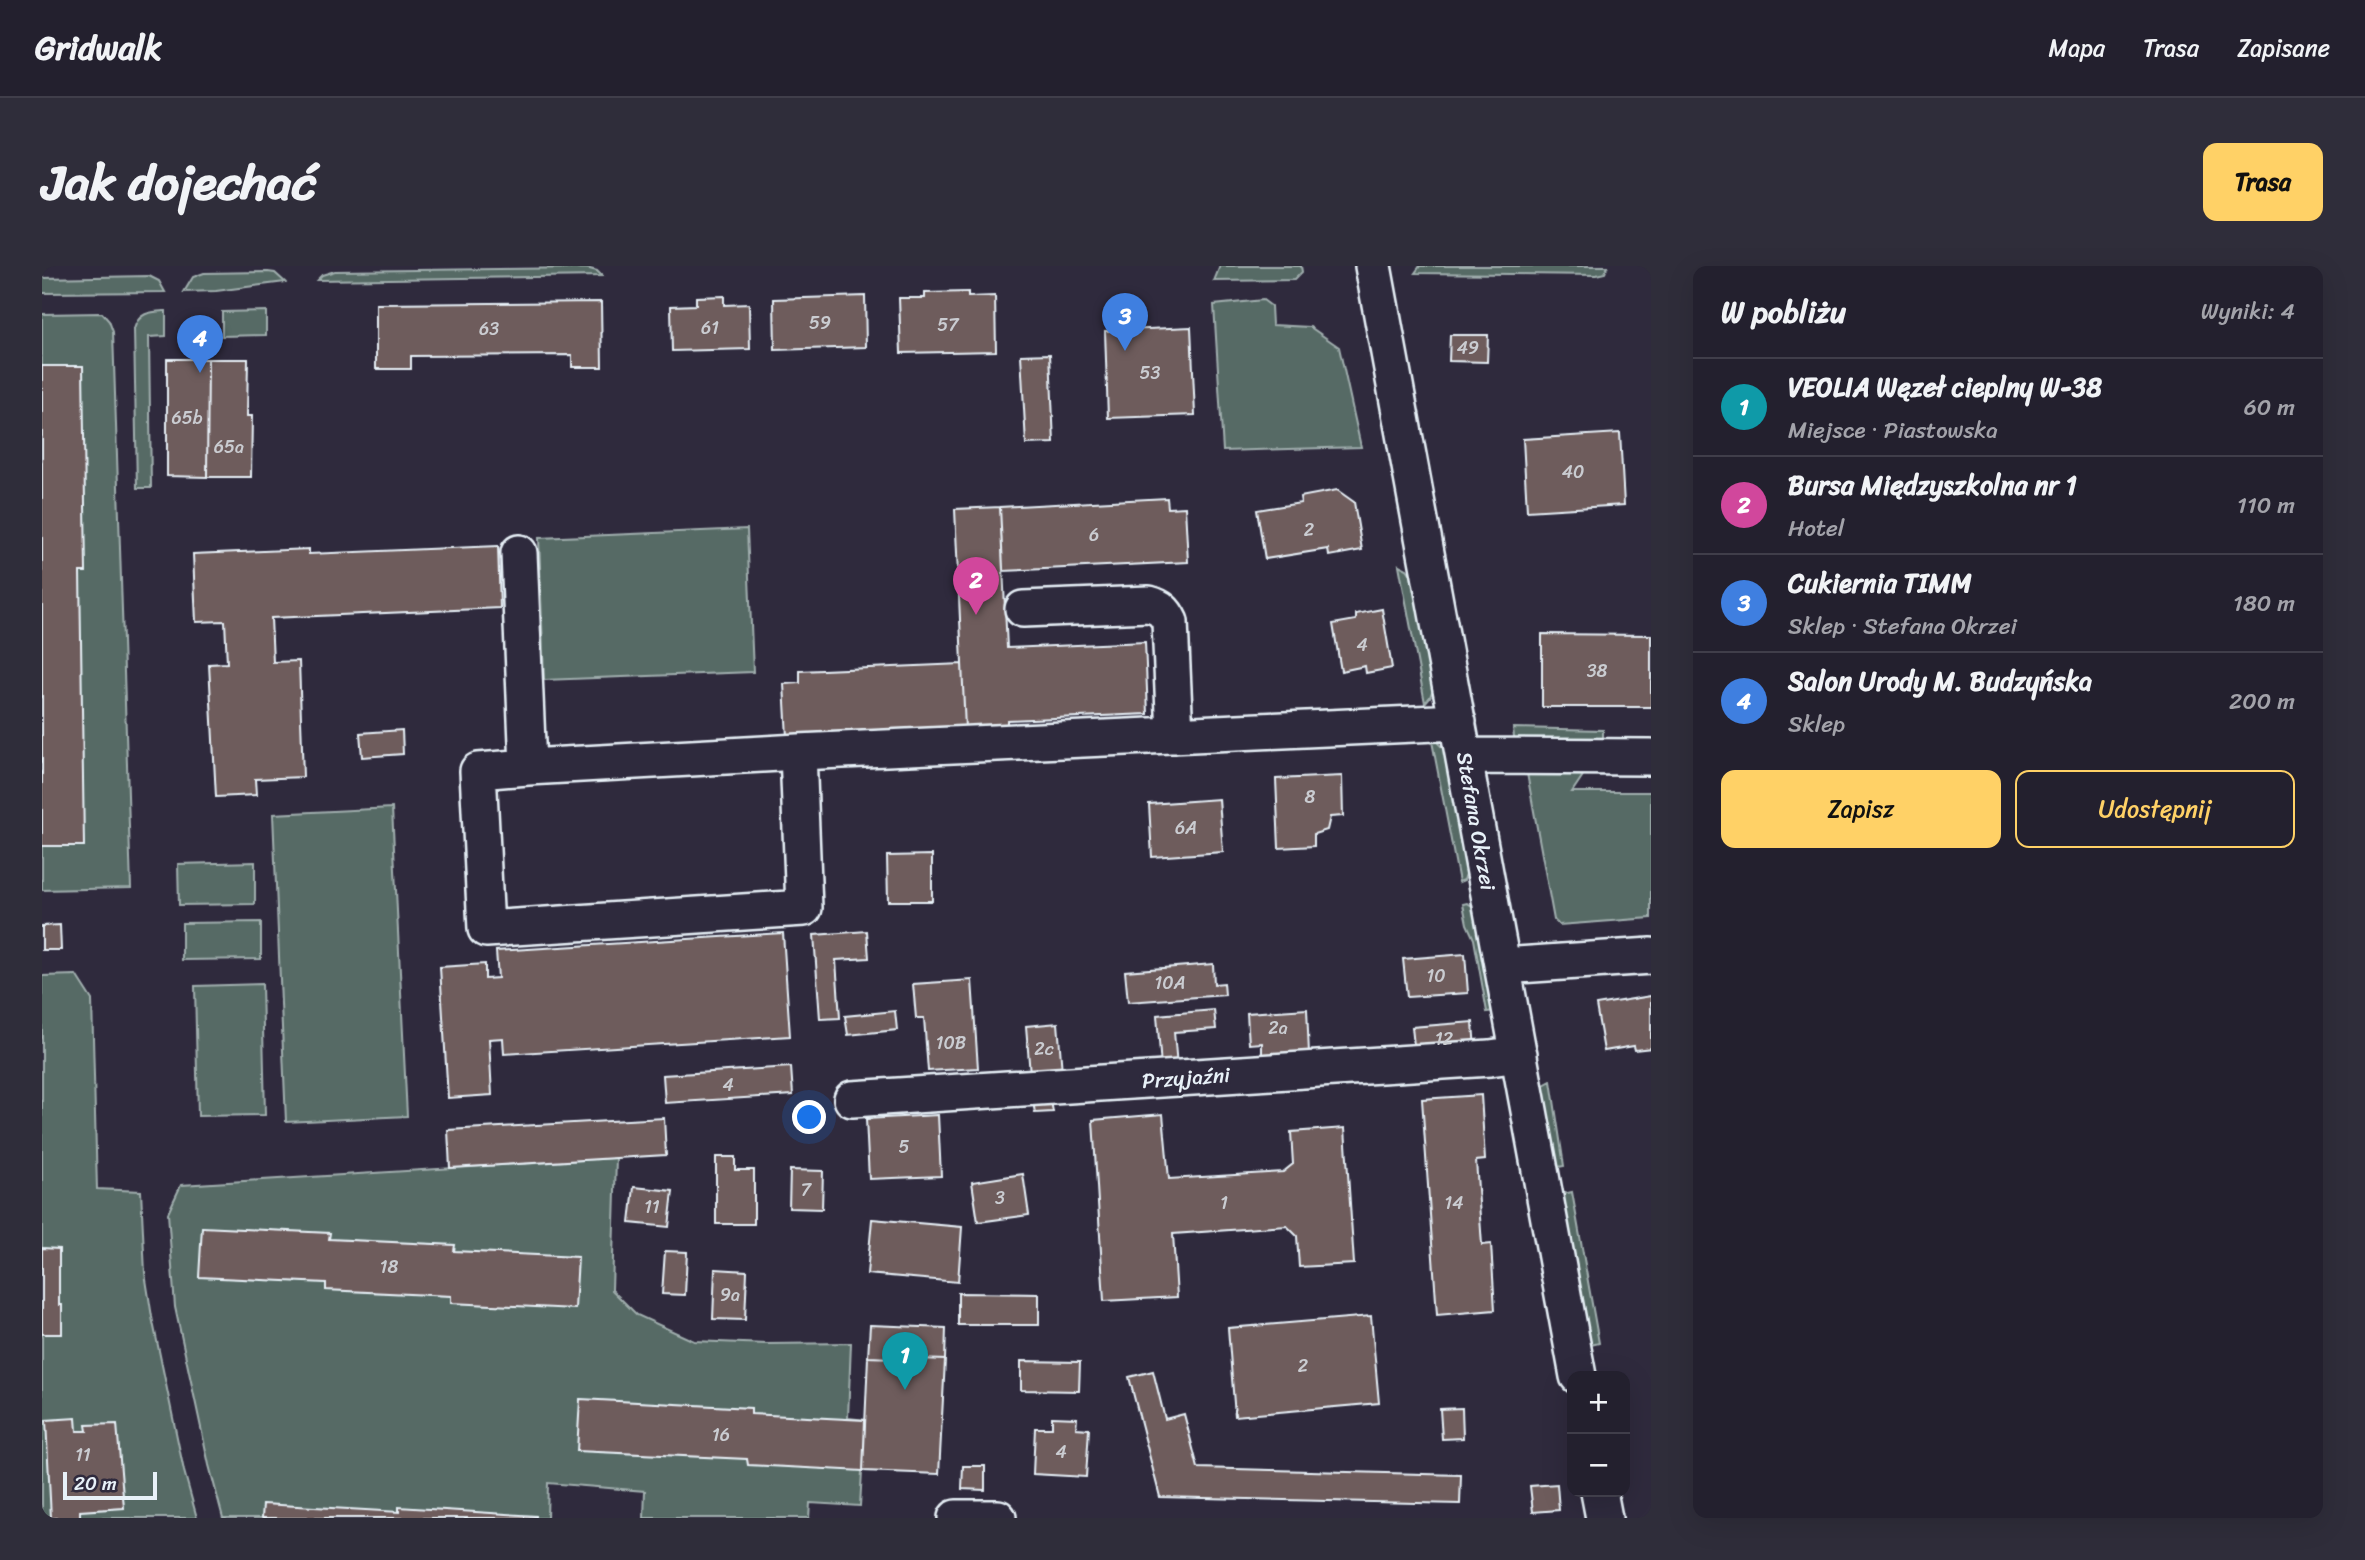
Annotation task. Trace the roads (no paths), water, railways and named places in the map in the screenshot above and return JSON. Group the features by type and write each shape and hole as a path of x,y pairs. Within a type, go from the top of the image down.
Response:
{"street":[{"name":"Stefana Okrzei","path":"1373,266 1577,1371"},
{"path":"519,552 528,767"},
{"path":"1023,609 1149,604 1158,606 1170,622 1175,735"},
{"path":"798,752 804,908 486,929 478,771 798,752 1458,722"},
{"path":"1464,756 1651,757"},
{"path":"1503,966 1651,956"},
{"name":"Przyjaźni","path":"852,1099 1519,1054"},
{"path":"1600,1497 1604,1518"},
{"path":"956,1518 998,1518"}],"place":[{"name":"Cukiernia TIMM","path":"1125,351"},
{"name":"Salon Urody M. Budzyńska","path":"200,373"},
{"name":"Bursa Międzyszkolna nr 1","path":"976,615"},
{"name":"VEOLIA Węzeł cieplny W-38","path":"905,1390"}]}
